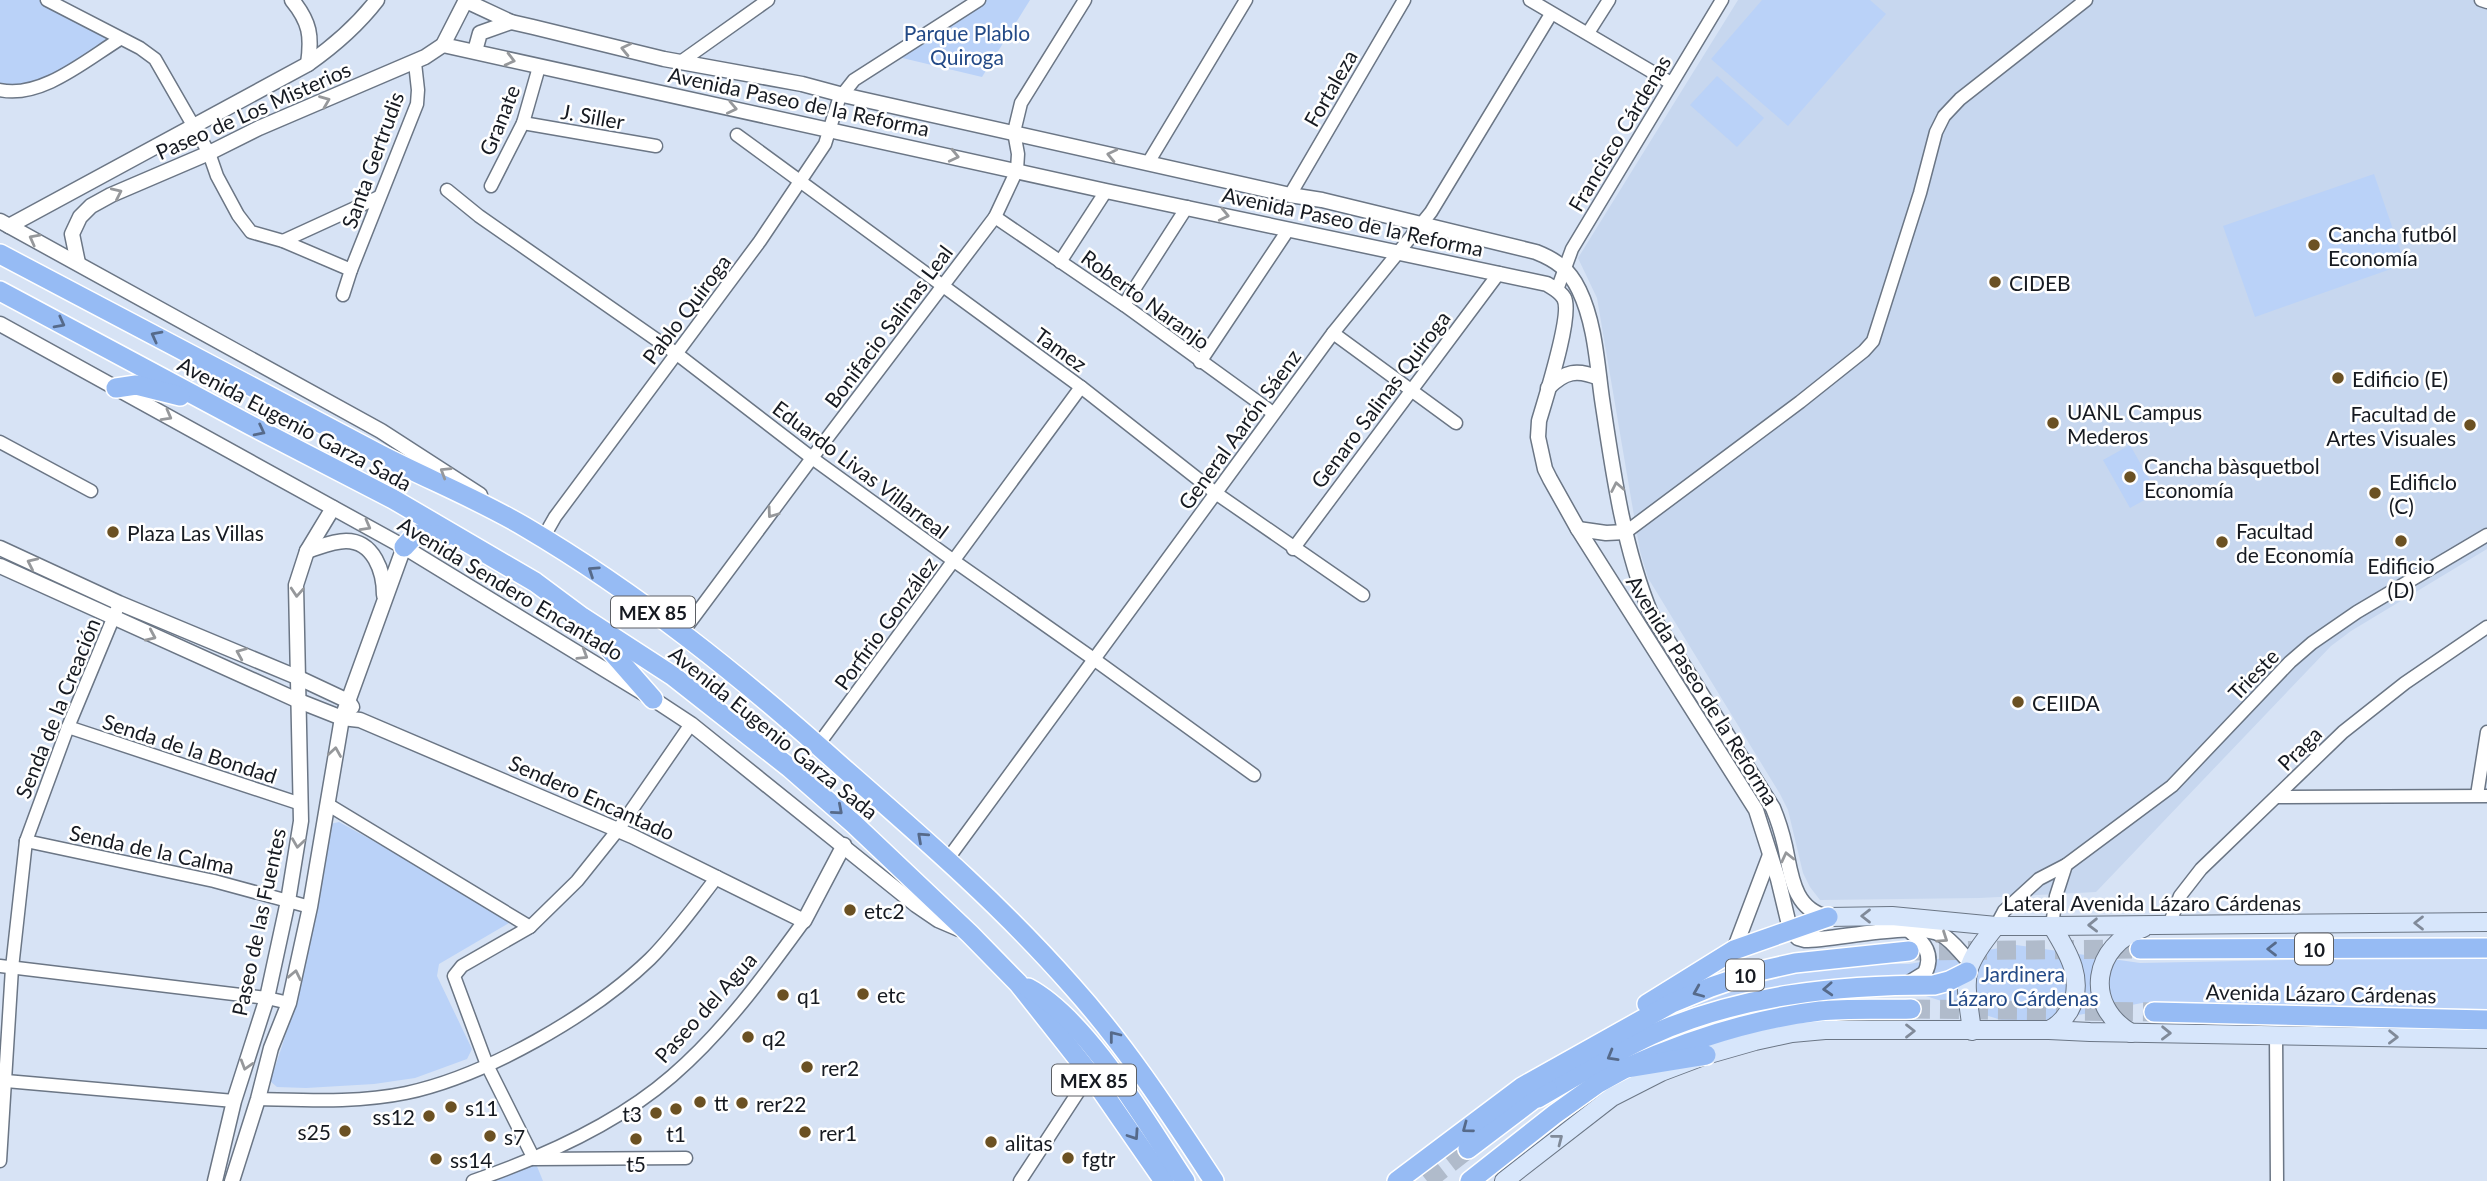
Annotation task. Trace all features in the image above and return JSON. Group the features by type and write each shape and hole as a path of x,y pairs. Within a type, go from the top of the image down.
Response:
{"highway":[{"name":"Avenida Eugenio Garza Sada","path":"0,254 396,462 522,525 682,633 818,745 947,859 1031,940 1116,1038 1214,1181"},
{"name":"Avenida Eugenio Garza Sada","path":"0,291 222,411 393,499 535,582 582,617 673,676 790,768 854,824 970,934 1018,984 1090,1074 1164,1181"},
{"path":"116,388 136,385 187,398 222,411"},
{"path":"404,547 411,538 423,533 457,538"},
{"path":"582,617 653,699"},
{"path":"1562,1064 1601,1032 1734,950 1823,916"},
{"name":"Avenida Lázaro Cárdenas","path":"2140,949 2487,948"},
{"name":"10","path":"1397,1181 1522,1087 1672,1003 1755,972 1795,963 1909,951"},
{"path":"1468,1149 1538,1098 1653,1034 1713,1013 1817,989 1942,984 1968,967"},
{"path":"1018,984 1038,993 1066,1017 1122,1087 1185,1181"},
{"name":"10","path":"1470,1181 1597,1084 1626,1068 1672,1049 1758,1021 1823,1011 1911,1009"},
{"name":"Avenida Lázaro Cárdenas","path":"2154,1012 2487,1020"},
{"path":"1538,1098 1594,1045"},
{"path":"1626,1068 1706,1055"},
{"path":"1182,1132 1226,1181"}],"main road":[{"name":"Lateral Avenida Lázaro Cárdenas","path":"1823,916 1892,916 1996,926 2487,922"},
{"path":"2131,1033 2115,1022 2106,1011 2100,992 2101,972 2115,945 2131,933 2161,925"},
{"path":"1972,1031 1966,989 1968,967 1976,950 1996,926"},
{"path":"2049,1030 2065,1017 2076,989 2074,969 2052,926"},
{"path":"1504,1181 1612,1097 1661,1072 1755,1041 1825,1030 2049,1030 2487,1039"}],"street":[{"path":"47,0 155,59 209,153 228,198 251,232 283,241 351,270"},
{"path":"292,0 310,30 308,64"},
{"name":"Paseo de Los Misterios","path":"4,223 194,126 308,64 337,44 363,20 377,0"},
{"name":"Paseo de Los Misterios","path":"78,263 72,234 80,217 91,206 259,128 415,63 443,45 466,0"},
{"name":"Avenida Paseo de la Reforma","path":"466,0 511,22 1423,223 1536,252 1564,267 1580,293 1591,325 1614,472 1639,584 1651,614 1773,808 1795,889 1805,906 1823,916"},
{"path":"682,61 768,0"},
{"path":"843,95 854,80 979,0"},
{"path":"1014,132 1021,103 1085,0"},
{"path":"1148,163 1246,0"},
{"name":"Fortaleza","path":"1290,195 1404,0"},
{"path":"1530,0 1671,83"},
{"path":"1588,33 1609,0"},
{"name":"Francisco Cárdenas","path":"1557,290 1572,249 1722,0"},
{"path":"1578,529 1606,533 1626,532 1864,351 1873,341 1920,193 1936,132 1944,116 1961,99 2086,0"},
{"path":"2480,0 2487,2"},
{"name":"General Aarón Sáenz","path":"947,859 1096,660 1273,413 1333,333 1423,223 1442,196 1551,14"},
{"path":"475,51 480,33 511,22"},
{"path":"0,90 13,93 41,87 120,39"},
{"name":"Avenida Paseo de la Reforma","path":"443,45 1106,191 1537,281 1557,290 1566,305 1565,323 1538,437 1545,469 1578,529 1756,810 1790,929"},
{"name":"Santa Gertrudis","path":"343,295 417,104 415,63"},
{"name":"Granate","path":"491,186 523,123 539,67"},
{"name":"Pablo Quiroga","path":"543,538 555,517 760,240 825,144 839,99 843,95"},
{"name":"J. Siller","path":"523,123 656,146"},
{"name":"Bonifacio Salinas Leal","path":"682,633 995,217 1017,170 1018,154 1014,132"},
{"name":"Tamez","path":"737,135 1081,387 1217,494 1363,595"},
{"name":"Eduardo Livas Villarreal","path":"447,190 479,216 677,354 812,458 954,561 1254,775"},
{"path":"1060,262 1106,191"},
{"path":"283,241 379,197"},
{"path":"1124,305 1187,207"},
{"name":"Roberto Naranjo","path":"995,217 1124,305 1273,413"},
{"name":"Avenida Eugenio Garza Sada","path":"4,223 380,431 456,478 522,525"},
{"path":"1200,362 1288,230"},
{"name":"Genaro Salinas Quiroga","path":"1293,549 1409,390 1499,273"},
{"name":"Avenida Sendero Encantado","path":"0,324 404,547 653,699 691,724 916,905 938,920 970,934"},
{"path":"1333,333 1456,423"},
{"path":"1548,388 1558,378 1574,371 1599,378"},
{"name":"Porfirio González","path":"818,745 1081,387"},
{"path":"0,442 91,491"},
{"name":"Paseo de las Fuentes","path":"215,1181 234,1101 267,998 297,851 301,804 296,585 307,551 333,508"},
{"name":"Trieste","path":"1996,926 2004,911 2039,879 2066,865 2172,786 2290,662 2312,643 2357,612 2487,535"},
{"path":"307,551 343,541 355,542 365,547 380,568 384,581 384,604"},
{"name":"Paseo de las Fuentes","path":"232,1181 271,1048 289,1003 310,907 342,718 404,547"},
{"path":"0,548 119,603 348,701 360,720"},
{"name":"Sendero Encantado","path":"0,566 299,701 342,718 360,720 632,836 804,921"},
{"name":"Senda de la Creación","path":"0,1161 6,1081 6,967 26,842 68,727 119,603"},
{"name":"Praga","path":"2161,925 2201,869 2343,732 2405,683 2487,627"},
{"path":"686,1158 534,1159 487,1065 454,976 462,966 530,927 577,881 617,831 691,724"},
{"name":"Senda de la Bondad","path":"68,727 301,804"},
{"path":"2277,797 2482,796 2487,732"},
{"path":"327,804 530,927"},
{"name":"Senda de la Calma","path":"26,842 214,881 310,907"},
{"name":"Paseo del Agua","path":"473,1181 534,1159 630,1107 671,1077 754,990 804,921 844,845"},
{"path":"1734,950 1770,855"},
{"path":"2052,926 2056,896 2066,865"},
{"path":"258,1099 325,1100 405,1093 433,1086 487,1065 577,1017 618,987 651,958 717,877"},
{"path":"1790,929 1798,938 1805,940 1863,933 1928,930 1941,934 1968,967"},
{"path":"1905,985 1922,976 1930,958 1925,947 1910,931"},
{"path":"6,967 267,998 289,1003"},
{"path":"2276,1035 2277,1181"},
{"path":"1020,1181 1090,1074"},
{"path":"6,1081 234,1101"}],"shaded area":[{"name":"UANL Campus Mederos","path":"1738,0 2487,0 2487,549 2351,631 2331,646 2096,892 1979,898 1820,900 1803,873 1788,810 1780,794 1648,578 1640,551 1597,298 1578,258"}],"green space":[{"path":"0,0 47,0 120,39 41,87 0,90"},
{"name":"Parque Plablo Quiroga","path":"983,0 1030,0 982,77 894,56"},
{"path":"1762,0 1870,0 1886,14 1788,126 1711,59"},
{"path":"1717,76 1764,118 1737,147 1690,105"},
{"name":"Cancha futból Economía","path":"2374,174 2405,264 2255,317 2223,226"},
{"name":"Cancha bàsquetbol Economía","path":"2130,445 2157,493 2130,508 2103,460"},
{"path":"339,822 506,914 509,923 439,964 437,976 472,1049 467,1059 415,1078 374,1084 277,1087 270,1081 299,986 330,824"},
{"name":"Jardinera Lázaro Cárdenas","path":"2016,945 2140,963 2487,956 2487,1017 2142,1003 2020,1026 1907,990 1815,993 1619,1046 1691,1007 1797,972 1868,964 1909,964"},
{"path":"534,1159 543,1181 473,1181"}],"tunnel":[{"path":"1910,951 2140,949"},
{"path":"1911,1009 2154,1012"},
{"path":"1427,1181 1468,1149"}],"place":[{"name":"Cancha futból Economía","path":"2314,245"},
{"name":"CIDEB","path":"1995,282"},
{"name":"Edificio (E)","path":"2338,378"},
{"name":"UANL Campus Mederos","path":"2053,423"},
{"name":"Facultad de Artes Visuales","path":"2470,425"},
{"name":"Cancha bàsquetbol Economía","path":"2130,477"},
{"name":"EdificIo (C)","path":"2375,493"},
{"name":"Plaza Las Villas","path":"113,532"},
{"name":"Edificio (D)","path":"2401,541"},
{"name":"Facultad de Economía","path":"2222,542"},
{"name":"CEIIDA","path":"2018,702"},
{"name":"etc2","path":"850,910"},
{"name":"etc","path":"863,994"},
{"name":"q1","path":"783,995"},
{"name":"q2","path":"748,1037"},
{"name":"rer2","path":"807,1067"},
{"name":"tt","path":"700,1102"},
{"name":"rer22","path":"742,1103"},
{"name":"s11","path":"451,1107"},
{"name":"t1","path":"676,1109"},
{"name":"t3","path":"656,1113"},
{"name":"ss12","path":"429,1116"},
{"name":"s25","path":"345,1131"},
{"name":"rer1","path":"805,1132"},
{"name":"s7","path":"490,1136"},
{"name":"t5","path":"636,1139"},
{"name":"alitas","path":"991,1142"},
{"name":"fgtr","path":"1068,1158"},
{"name":"ss14","path":"436,1159"}]}
